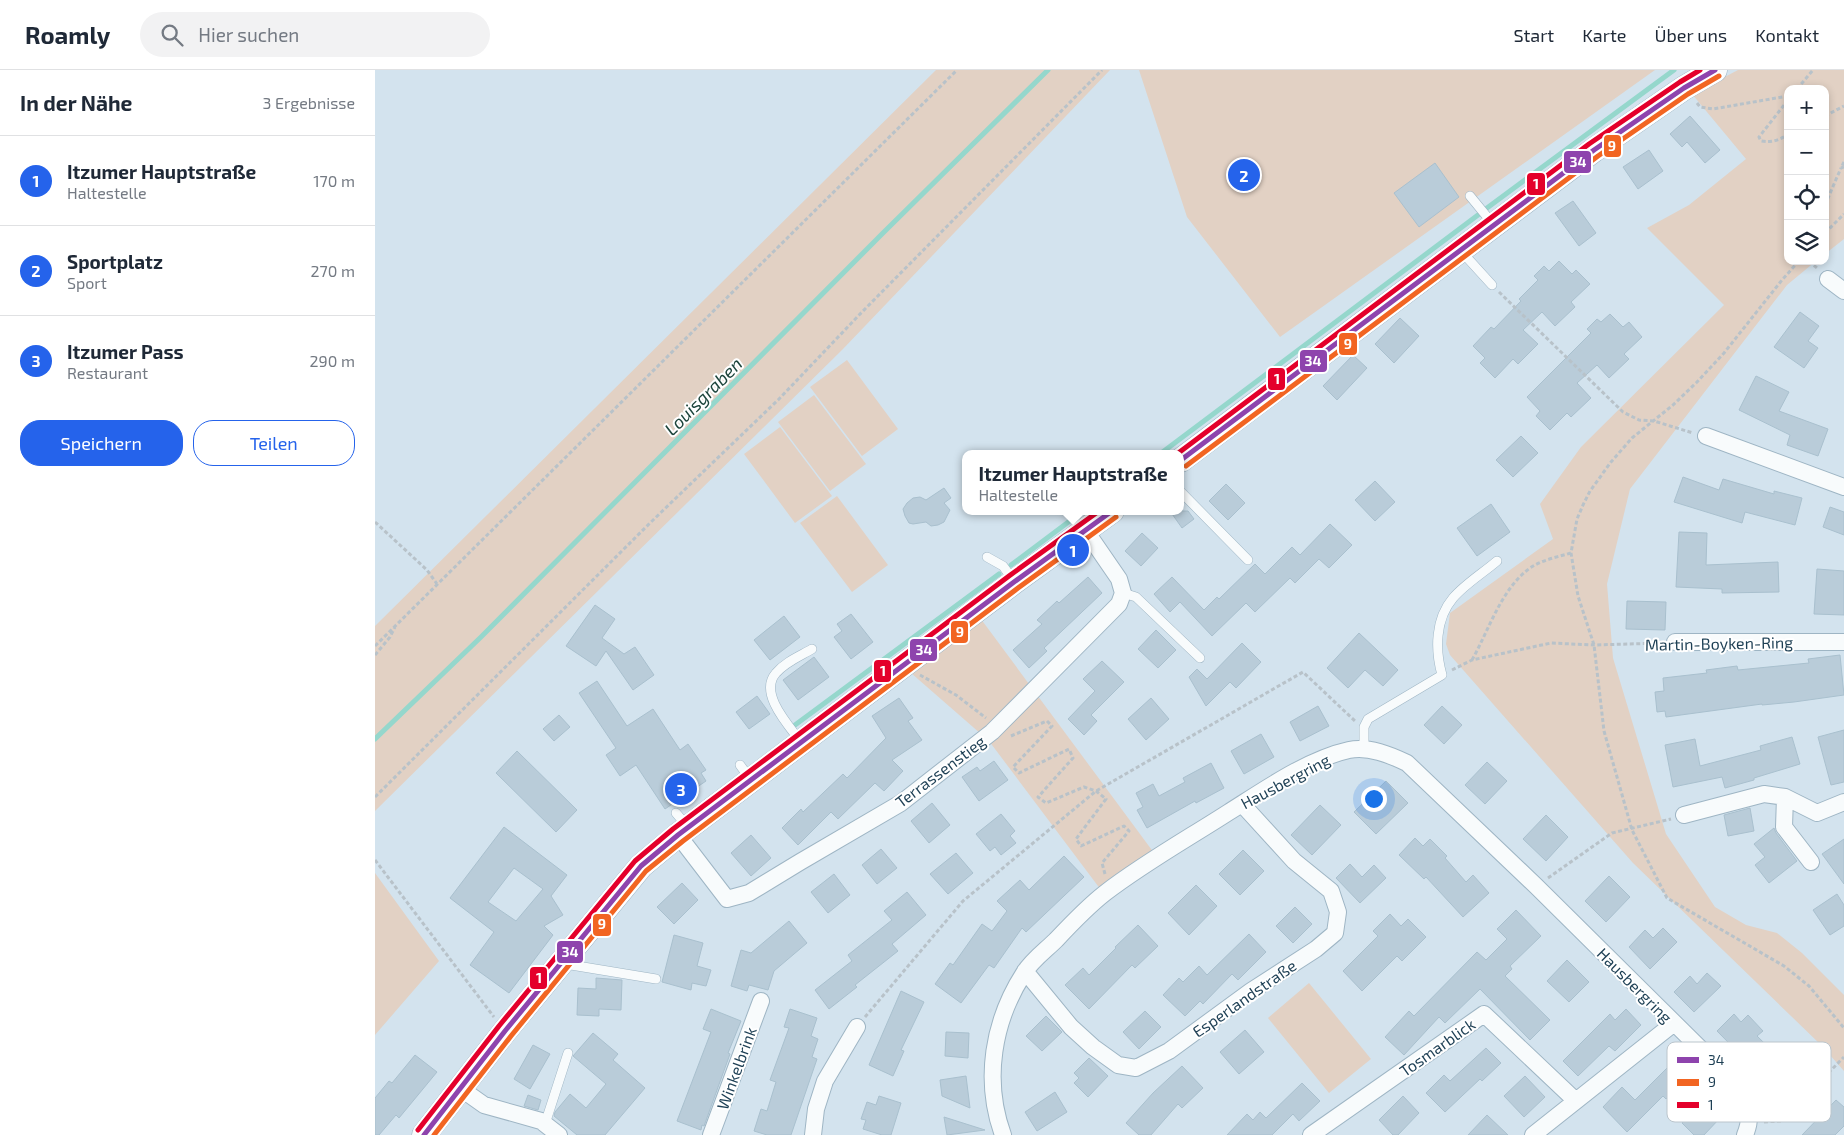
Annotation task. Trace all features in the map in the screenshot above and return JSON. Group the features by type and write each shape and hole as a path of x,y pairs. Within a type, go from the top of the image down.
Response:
{"main road":[{"path":"1184,458 1595,150 1684,88 1715,70"},
{"path":"424,1135 505,1031 641,866 681,825 746,772 801,742 1014,582 1107,515"}],"street":[{"path":"1828,279 1844,290"},
{"path":"1705,436 1844,487"},
{"path":"1086,531 1119,578 1123,593"},
{"name":"Terrassenstieg","path":"681,825 727,899 749,894 901,803 992,732 1119,604 1123,593"},
{"name":"Martin-Boyken-Ring","path":"1675,642 1844,642"},
{"name":"Hausbergring","path":"1003,1135 996,1116 992,1079 996,1037 1008,1002 1025,971 1078,917 1115,886 1157,857 1302,769 1331,755 1351,750 1388,754 1407,763 1536,886 1692,1042"},
{"path":"1684,815 1764,794 1785,797 1817,813 1844,802"},
{"path":"1785,797 1784,827 1811,862"},
{"name":"Esperlandstraße","path":"1025,971 1071,1027 1093,1047 1118,1065 1136,1068 1169,1051 1251,992 1316,949 1335,933 1338,912 1331,891 1294,861 1242,804"},
{"name":"Winkelbrink","path":"711,1135 761,1001"},
{"name":"Tosmarblick","path":"1311,1135 1484,1014 1575,1101"},
{"path":"1533,1135 1673,1024"},
{"path":"813,1135 816,1109 825,1081 857,1026"},
{"path":"460,1088 484,1105 541,1121 559,1135"}],"lane":[{"path":"1471,196 1494,226"},
{"path":"1461,250 1492,285"},
{"path":"1184,495 1248,560"},
{"path":"987,558 1003,566 1014,582"},
{"path":"1364,750 1365,727 1368,719 1443,675 1438,661 1437,646 1443,613 1453,598 1497,561"},
{"path":"1123,593 1136,597 1200,658"},
{"path":"801,742 772,700 770,689 774,675 785,665 812,649"},
{"path":"561,963 656,979"},
{"path":"545,1124 568,1053"}],"path":[{"path":"375,646 957,70"},
{"path":"375,797 651,522 779,399 862,312 1102,70"},
{"path":"1800,85 1813,70"},
{"path":"1684,88 1700,107 1713,109 1784,99"},
{"path":"1784,103 1759,137 1761,141 1769,142 1784,137"},
{"path":"1829,114 1844,106"},
{"path":"1829,196 1844,162"},
{"path":"1829,229 1844,214"},
{"path":"1492,285 1623,412 1639,420 1654,421 1705,436"},
{"path":"375,522 427,570 437,584"},
{"path":"1472,660 1498,609 1520,577 1531,568 1546,560 1571,553"},
{"path":"375,655 390,637 397,624"},
{"name":"Martin-Boyken-Ring","path":"1443,675 1472,660 1551,643 1594,645 1675,642"},
{"path":"903,666 956,695 986,718 997,742 1047,721 1052,726 1013,767 1019,773 1069,749 1073,758 1038,797 1046,803 1084,787 1096,791 1106,799 1076,839 1081,846 1123,826 1129,831 1102,863 1105,874 1115,886"},
{"path":"857,1026 963,901 1096,791 1303,672 1356,722 1365,727"},
{"path":"1536,886 1612,833 1632,830 1684,815"},
{"path":"375,860 505,1031"},
{"path":"1831,1070 1844,1057"},
{"path":"1747,1129 1777,1122"}],"shaded area":[{"path":"936,70 1110,70 843,349 375,811 375,626"},
{"path":"1139,70 1655,70 1280,337 1187,217"},
{"path":"1738,70 1844,70 1844,239 1829,251 1829,85 1784,85 1784,265 1811,265 1787,285 1630,489 1607,584 1613,658 1666,834 1715,907 1746,925 1777,933 1802,953 1844,995 1844,1071 1831,1056 1831,1042 1818,1042 1633,863 1450,655 1446,644 1450,613 1553,539 1540,504 1581,447 1724,305 1647,228 1689,205 1746,159 1692,94"},
{"path":"847,360 898,429 862,456 810,387"},
{"path":"814,395 866,464 830,491 778,422"},
{"path":"780,427 832,496 795,523 744,454"},
{"path":"837,496 888,565 852,592 800,523"},
{"path":"975,611 1157,857 1104,894 989,741 903,666"},
{"path":"375,873 439,961 375,1035"},
{"path":"1309,983 1371,1059 1329,1093 1268,1018"}],"building":[{"path":"1690,116 1720,150 1705,163 1687,142 1682,147 1670,134"},
{"path":"1649,150 1663,171 1638,189 1623,167"},
{"path":"1435,163 1459,197 1419,227 1394,193"},
{"path":"1573,201 1596,233 1579,246 1555,213"},
{"path":"1559,261 1572,274 1576,270 1590,284 1571,302 1575,307 1555,326 1542,312 1523,330 1538,344 1518,364 1513,359 1495,378 1480,363 1485,358 1473,346 1491,327 1494,329 1521,301 1519,299 1538,280 1534,276 1544,266 1549,271"},
{"path":"1800,312 1819,326 1808,341 1818,348 1804,368 1774,347"},
{"path":"1610,314 1623,327 1629,322 1642,337 1624,354 1629,359 1609,378 1597,365 1577,383 1591,398 1571,417 1567,413 1550,430 1536,416 1540,411 1527,397 1591,333 1587,329 1597,319 1601,322"},
{"path":"1400,318 1419,336 1394,363 1375,344"},
{"path":"1353,355 1367,368 1337,400 1323,386"},
{"path":"1756,376 1789,392 1779,411 1828,429 1818,456 1787,445 1790,435 1739,410"},
{"path":"1521,436 1538,453 1513,477 1496,460"},
{"path":"1683,477 1719,490 1723,479 1774,494 1774,491 1802,498 1795,525 1745,512 1742,523 1674,502"},
{"path":"1375,481 1395,502 1375,521 1355,500"},
{"path":"1226,484 1245,503 1228,520 1209,501"},
{"path":"944,488 951,498 944,503 950,510 944,522 931,526 926,522 909,523 903,509 907,503 913,498 920,497 926,500"},
{"path":"1491,504 1510,532 1477,556 1457,528"},
{"path":"1830,507 1844,512 1844,535 1823,527"},
{"path":"1184,511 1188,511 1194,519 1182,528 1173,515 1184,515"},
{"path":"1330,524 1352,545 1329,568 1319,559 1295,583 1290,578 1255,612 1246,603 1212,636 1180,602 1170,612 1154,594 1172,577 1204,610 1217,597 1219,599 1255,564 1265,574 1292,547 1300,555"},
{"path":"1679,532 1707,533 1706,565 1778,562 1779,592 1722,593 1722,589 1676,587"},
{"path":"1142,533 1158,548 1141,566 1125,551"},
{"path":"1817,569 1844,571 1844,615 1814,614"},
{"path":"1088,577 1102,593 1044,648 1047,651 1029,668 1013,650 1042,624 1037,620 1057,601 1059,603"},
{"path":"1627,601 1666,602 1665,630 1626,629"},
{"path":"595,605 615,619 602,638 624,654 635,647 654,675 633,690 606,651 596,666 566,646"},
{"path":"851,614 873,642 851,659 834,637 842,631 837,624"},
{"path":"784,616 800,637 770,660 754,640"},
{"path":"1156,630 1176,650 1158,668 1138,649"},
{"path":"1359,633 1398,670 1383,686 1365,670 1348,688 1327,668"},
{"path":"1242,643 1261,662 1236,688 1230,682 1206,706 1189,677 1197,669 1207,679"},
{"path":"1840,655 1844,695 1666,717 1665,711 1657,712 1655,692 1664,691 1663,678 1707,673 1706,670 1737,666 1738,670 1809,663 1808,659"},
{"path":"814,657 829,677 798,700 783,680"},
{"path":"1102,661 1124,682 1091,715 1097,721 1084,735 1068,719 1095,691 1083,679"},
{"path":"597,681 627,726 653,709 680,750 688,744 706,770 701,773 706,781 665,809 636,765 620,776 606,755 616,748 579,693"},
{"path":"757,696 770,714 749,729 736,712"},
{"path":"899,698 913,718 908,721 922,740 892,760 903,771 884,791 875,783 838,819 831,812 798,845 782,828 801,809 803,812 843,774 847,778 886,738 872,716"},
{"path":"1151,698 1169,719 1146,740 1128,719"},
{"path":"1318,706 1329,726 1300,741 1290,722"},
{"path":"1442,706 1462,725 1444,744 1424,725"},
{"path":"559,715 570,727 554,741 543,729"},
{"path":"1844,730 1844,782 1831,785 1818,737"},
{"path":"1261,734 1274,757 1244,774 1231,751"},
{"path":"1792,737 1800,764 1725,788 1722,777 1673,787 1665,745 1695,739 1700,766 1761,750 1760,746"},
{"path":"517,751 577,810 556,832 496,773"},
{"path":"994,761 1008,780 979,801 962,777 977,767 980,771"},
{"path":"1487,762 1507,781 1485,804 1465,785"},
{"path":"1211,763 1224,788 1196,803 1195,801 1147,828 1137,810 1143,807 1136,793 1153,784 1159,796 1185,782 1183,778"},
{"path":"1386,781 1408,803 1376,834 1354,812"},
{"path":"932,803 950,825 929,843 911,821"},
{"path":"1320,805 1341,825 1312,855 1291,835"},
{"path":"1750,808 1754,831 1728,836 1724,815"},
{"path":"1001,814 1015,831 1010,836 1016,843 1001,855 995,847 990,851 976,834"},
{"path":"1546,815 1568,837 1546,861 1523,839"},
{"path":"504,827 567,875 551,896 563,915 544,926 553,935 509,993 470,965 494,932 450,898","holes":["514,868 543,889 516,921 488,902"]},
{"path":"1774,828 1797,861 1769,883 1755,865 1765,857 1754,844"},
{"path":"751,835 771,858 751,876 731,853"},
{"path":"1415,838 1423,846 1430,839 1447,856 1445,858 1466,882 1473,875 1489,893 1463,917 1426,877 1424,879 1399,855"},
{"path":"1844,839 1844,884 1822,854"},
{"path":"881,849 897,868 877,884 862,865"},
{"path":"1243,850 1264,871 1240,895 1219,874"},
{"path":"956,853 973,873 948,894 930,874"},
{"path":"1064,856 1084,877 1026,932 1022,928 994,968 989,965 961,1003 935,984 950,963 953,965 982,924 992,931 1007,911 997,901 1020,880 1029,890"},
{"path":"1350,864 1362,877 1374,865 1386,878 1360,903 1336,878"},
{"path":"834,874 850,895 828,913 811,892"},
{"path":"1609,876 1630,897 1606,922 1585,901"},
{"path":"682,883 698,900 674,924 657,907"},
{"path":"1196,885 1217,906 1189,935 1168,913"},
{"path":"907,892 926,915 892,944 898,951 855,985 857,987 829,1009 815,990 852,961 848,955 892,920 884,911"},
{"path":"1837,894 1844,905 1844,926 1830,935 1813,910"},
{"path":"1295,907 1312,924 1293,943 1276,926"},
{"path":"1516,910 1541,936 1510,966 1512,969 1505,976 1550,1020 1530,1040 1480,989 1445,1023 1439,1017 1404,1055 1385,1037 1409,1011 1414,1016 1477,952 1486,960 1507,939 1497,929"},
{"path":"1390,914 1401,926 1408,919 1426,937 1402,961 1397,956 1362,991 1343,971 1378,936 1373,931"},
{"path":"789,921 807,943 774,971 768,990 749,985 747,991 731,986 741,950 751,953"},
{"path":"1138,925 1158,946 1135,968 1132,965 1089,1009 1065,985 1083,968 1089,975"},
{"path":"1663,928 1677,942 1650,969 1629,947 1645,930 1653,938"},
{"path":"1249,934 1266,952 1238,980 1232,974 1203,1004 1200,1001 1185,1016 1163,995 1179,978 1183,982 1199,966 1207,975"},
{"path":"674,935 703,943 697,966 711,970 706,986 692,983 691,990 662,982"},
{"path":"1567,960 1589,982 1569,1002 1547,981"},
{"path":"1707,973 1721,986 1694,1012 1674,992 1690,976 1697,984"},
{"path":"596,978 622,980 621,1010 599,1009 599,1016 577,1015 578,988 596,989"},
{"path":"901,991 924,1002 901,1050 904,1051 893,1076 869,1065"},
{"path":"711,1009 741,1021 701,1130 677,1121 711,1032 703,1029"},
{"path":"790,1009 817,1018 811,1036 818,1039 812,1057 817,1059 791,1135 767,1135 754,1131 761,1109 767,1111 776,1082 770,1080 789,1028 784,1027"},
{"path":"1626,1009 1641,1025 1615,1051 1609,1046 1578,1076 1563,1061 1610,1014 1615,1020"},
{"path":"1145,1011 1161,1027 1139,1049 1123,1032"},
{"path":"1734,1014 1741,1022 1748,1015 1763,1031 1757,1036 1763,1042 1728,1042 1717,1031"},
{"path":"1046,1016 1062,1032 1042,1051 1026,1036"},
{"path":"1245,1030 1264,1052 1239,1074 1220,1052"},
{"path":"946,1032 969,1033 968,1058 945,1056"},
{"path":"593,1033 618,1054 613,1060 645,1088 605,1135 577,1135 554,1116 555,1112 570,1094 586,1108 606,1084 573,1056"},
{"path":"533,1045 550,1054 530,1089 514,1079"},
{"path":"1486,1048 1501,1063 1482,1081 1480,1079 1445,1112 1426,1093 1444,1075 1450,1081"},
{"path":"415,1055 437,1072 399,1118 396,1115 379,1135 375,1135 375,1098 389,1081 392,1083"},
{"path":"1089,1058 1108,1076 1088,1097 1074,1083 1079,1078 1074,1073"},
{"path":"1182,1066 1203,1088 1182,1108 1178,1104 1151,1135 1139,1135 1126,1123 1153,1093"},
{"path":"1667,1068 1667,1098 1663,1096 1627,1132 1603,1107 1622,1087 1635,1100"},
{"path":"966,1076 970,1108 942,1096 940,1080"},
{"path":"1525,1076 1545,1097 1524,1117 1504,1096"},
{"path":"1302,1083 1320,1101 1299,1121 1293,1114 1272,1135 1227,1135 1247,1114 1253,1120 1260,1112 1266,1118"},
{"path":"1055,1092 1067,1112 1037,1131 1025,1112"},
{"path":"528,1095 541,1100 538,1110 524,1106"},
{"path":"879,1096 901,1103 891,1135 882,1135 863,1129 866,1120 861,1119 867,1102 876,1105"},
{"path":"1403,1096 1419,1113 1398,1135 1393,1135 1379,1120"},
{"path":"1836,1100 1844,1107 1844,1126 1835,1135 1802,1135 1815,1122 1831,1122 1831,1105"},
{"path":"1487,1115 1508,1135 1468,1135"},
{"path":"944,1117 985,1130 947,1135"},
{"path":"1716,1122 1704,1135 1694,1135 1682,1123"}],"waterway":[{"name":"Louisgraben","path":"375,739 481,637 1048,70"},
{"path":"1487,208 1674,70"},
{"path":"1165,450 1478,215"},
{"path":"1011,565 1078,515"},
{"path":"795,725 999,574"}],"transit line":[{"name":"1","path":"1182,450 1589,144 1700,70"},
{"name":"34","path":"1184,458 1594,150 1684,88 1715,70"},
{"name":"9","path":"1186,466 1598,156 1688,94 1719,76"},
{"name":"1","path":"418,1130 499,1026 635,861 673,829 1009,576 1093,515"},
{"name":"34","path":"424,1135 505,1031 641,866 678,835 1014,582 1106,515"},
{"name":"9","path":"434,1135 511,1036 646,871 1018,588 1116,517"}],"place":[{"name":"Sportplatz","path":"1244,175"},
{"name":"Itzumer Hauptstraße","path":"1073,550"},
{"name":"Itzumer Pass","path":"681,789"}]}
